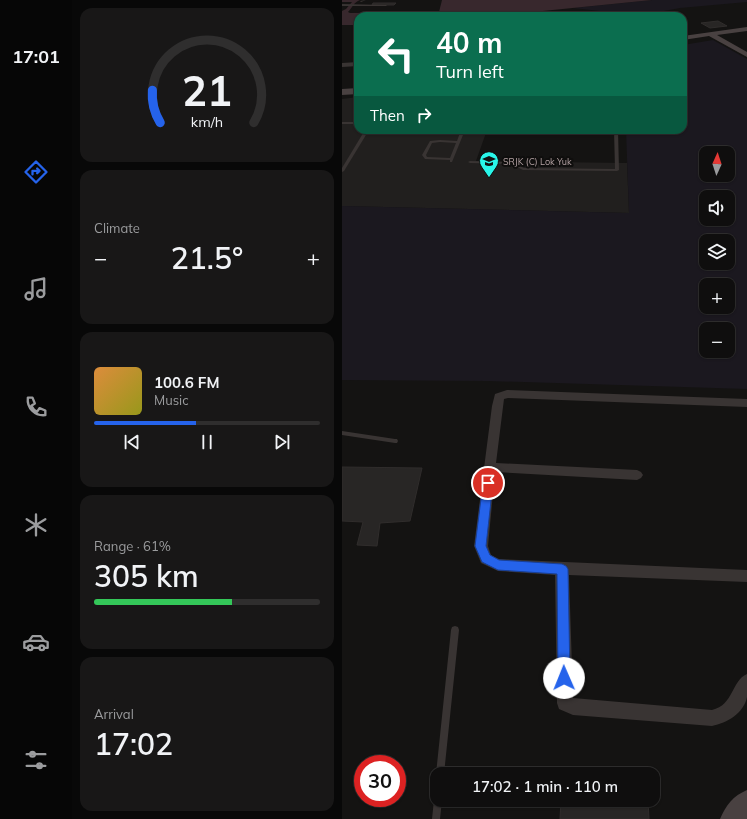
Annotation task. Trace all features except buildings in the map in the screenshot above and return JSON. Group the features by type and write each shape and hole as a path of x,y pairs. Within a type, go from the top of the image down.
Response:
{"street":[{"path":"687,37 747,29"},
{"path":"710,34 747,55"},
{"path":"342,64 354,64"},
{"path":"342,92 354,91"},
{"path":"747,403 507,394 499,397 481,546 486,559 498,565 747,576"},
{"path":"490,468 637,475"},
{"path":"562,569 565,703 573,707 712,718 722,717 730,712 747,682"},
{"path":"734,819 739,810 747,803"}],"lane":[{"path":"361,1 365,0"},
{"path":"342,5 386,6"},
{"path":"342,123 354,123"},
{"path":"342,171 365,134"},
{"path":"459,142 440,140 431,142 424,155 426,158 451,160 459,142 462,134"},
{"path":"470,162 512,163 523,169 617,170 616,134"},
{"path":"342,433 395,441"},
{"path":"441,767 455,630"},
{"path":"436,819 437,807"}],"shaded area":[{"path":"342,0 360,0 348,12 354,13 354,25 342,25 342,11 352,2 342,2"},
{"path":"442,0 652,0 532,12 439,12"},
{"path":"652,0 747,0 747,2 680,8 658,12 603,12 573,8"},
{"path":"713,40 747,59 747,389 488,381 342,380 342,206 629,213 626,134 687,134 687,44"},
{"name":"SRJK (C) Lok Yuk","path":"354,98 354,134 486,134 476,161 627,163 629,213 342,206 342,99"}],"place":[{"name":"SRJK (C) Lok Yuk","path":"489,178"}],"route":[{"path":"488,483 481,546 486,559 498,565 562,569 564,678"}]}
